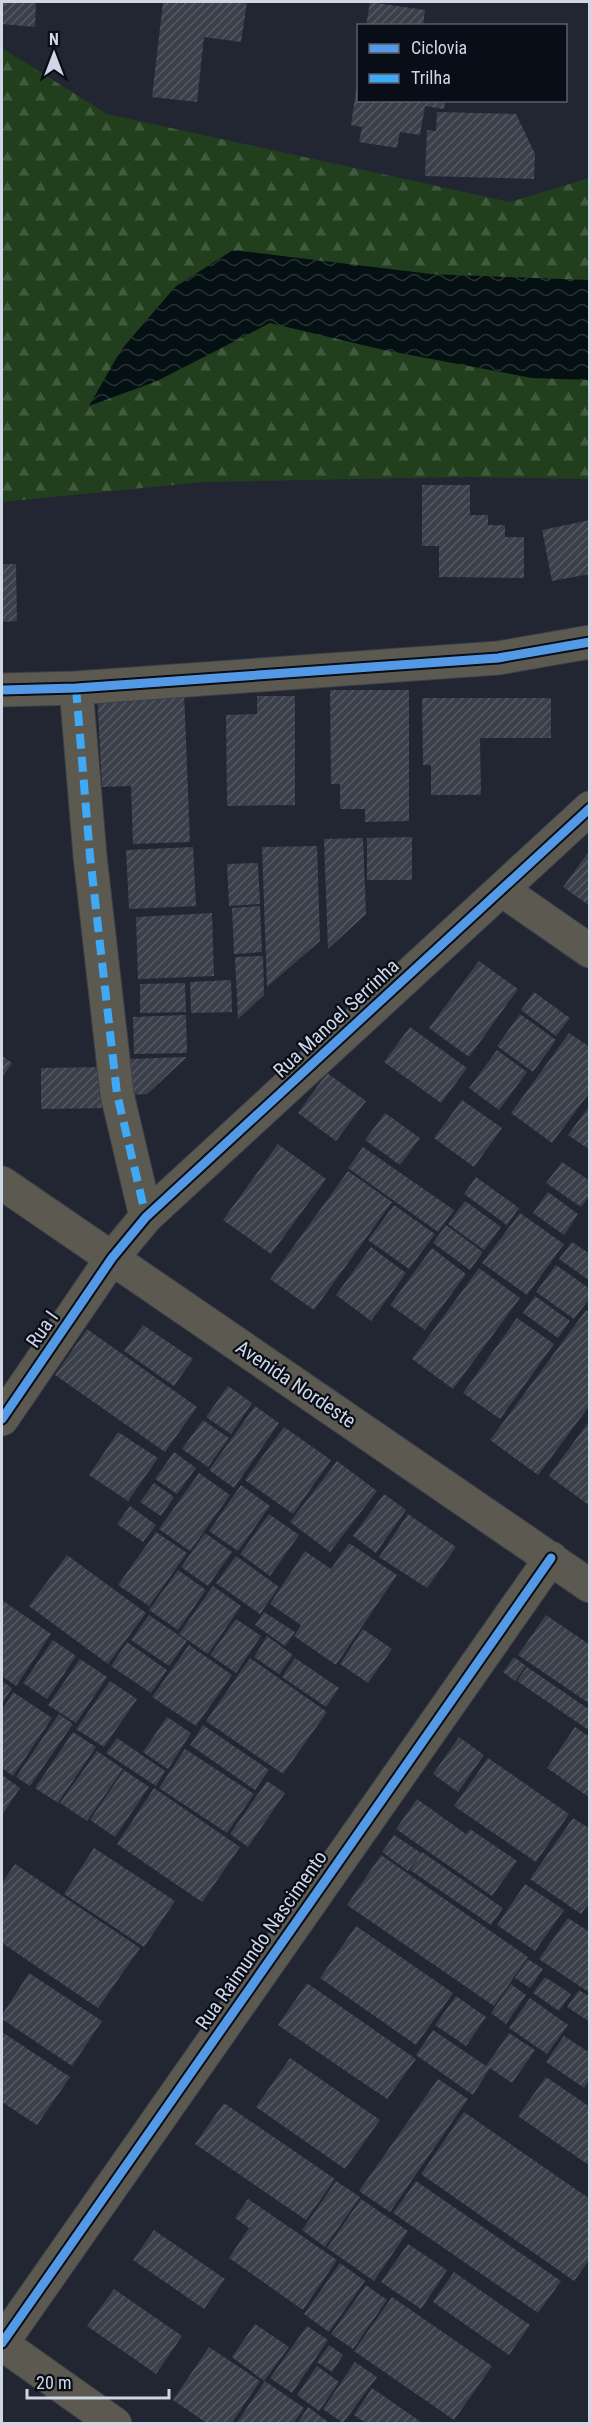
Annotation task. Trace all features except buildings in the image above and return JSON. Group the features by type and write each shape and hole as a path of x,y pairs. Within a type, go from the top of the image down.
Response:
{"street":[{"path":"2,690 76,688 498,657 590,642"},
{"path":"76,688 90,856 117,1094 146,1217"},
{"name":"Rua Manoel Serrinha","path":"112,1258 146,1217 590,808"},
{"path":"502,890 590,951"},
{"name":"Avenida Nordeste","path":"2,1183 590,1586"},
{"name":"Rua I","path":"2,1419 112,1258"},
{"name":"Rua Raimundo Nascimento","path":"2,2344 551,1558"},
{"path":"2,2344 115,2424"}],"green space":[{"path":"2,48 107,114 510,202 589,178 589,479 467,477 203,482 2,502"}],"water":[{"path":"233,250 431,274 589,280 589,380 532,378 384,350 270,323 157,381 89,406 121,350 175,287"}],"marked path":[{"path":"76,688 90,856 117,1094 146,1217"}],"cycle path":[{"path":"2,690 76,688 498,658 590,642"},
{"path":"2,1419 112,1258 146,1217 590,808"},
{"path":"2,2343 551,1558"}]}
